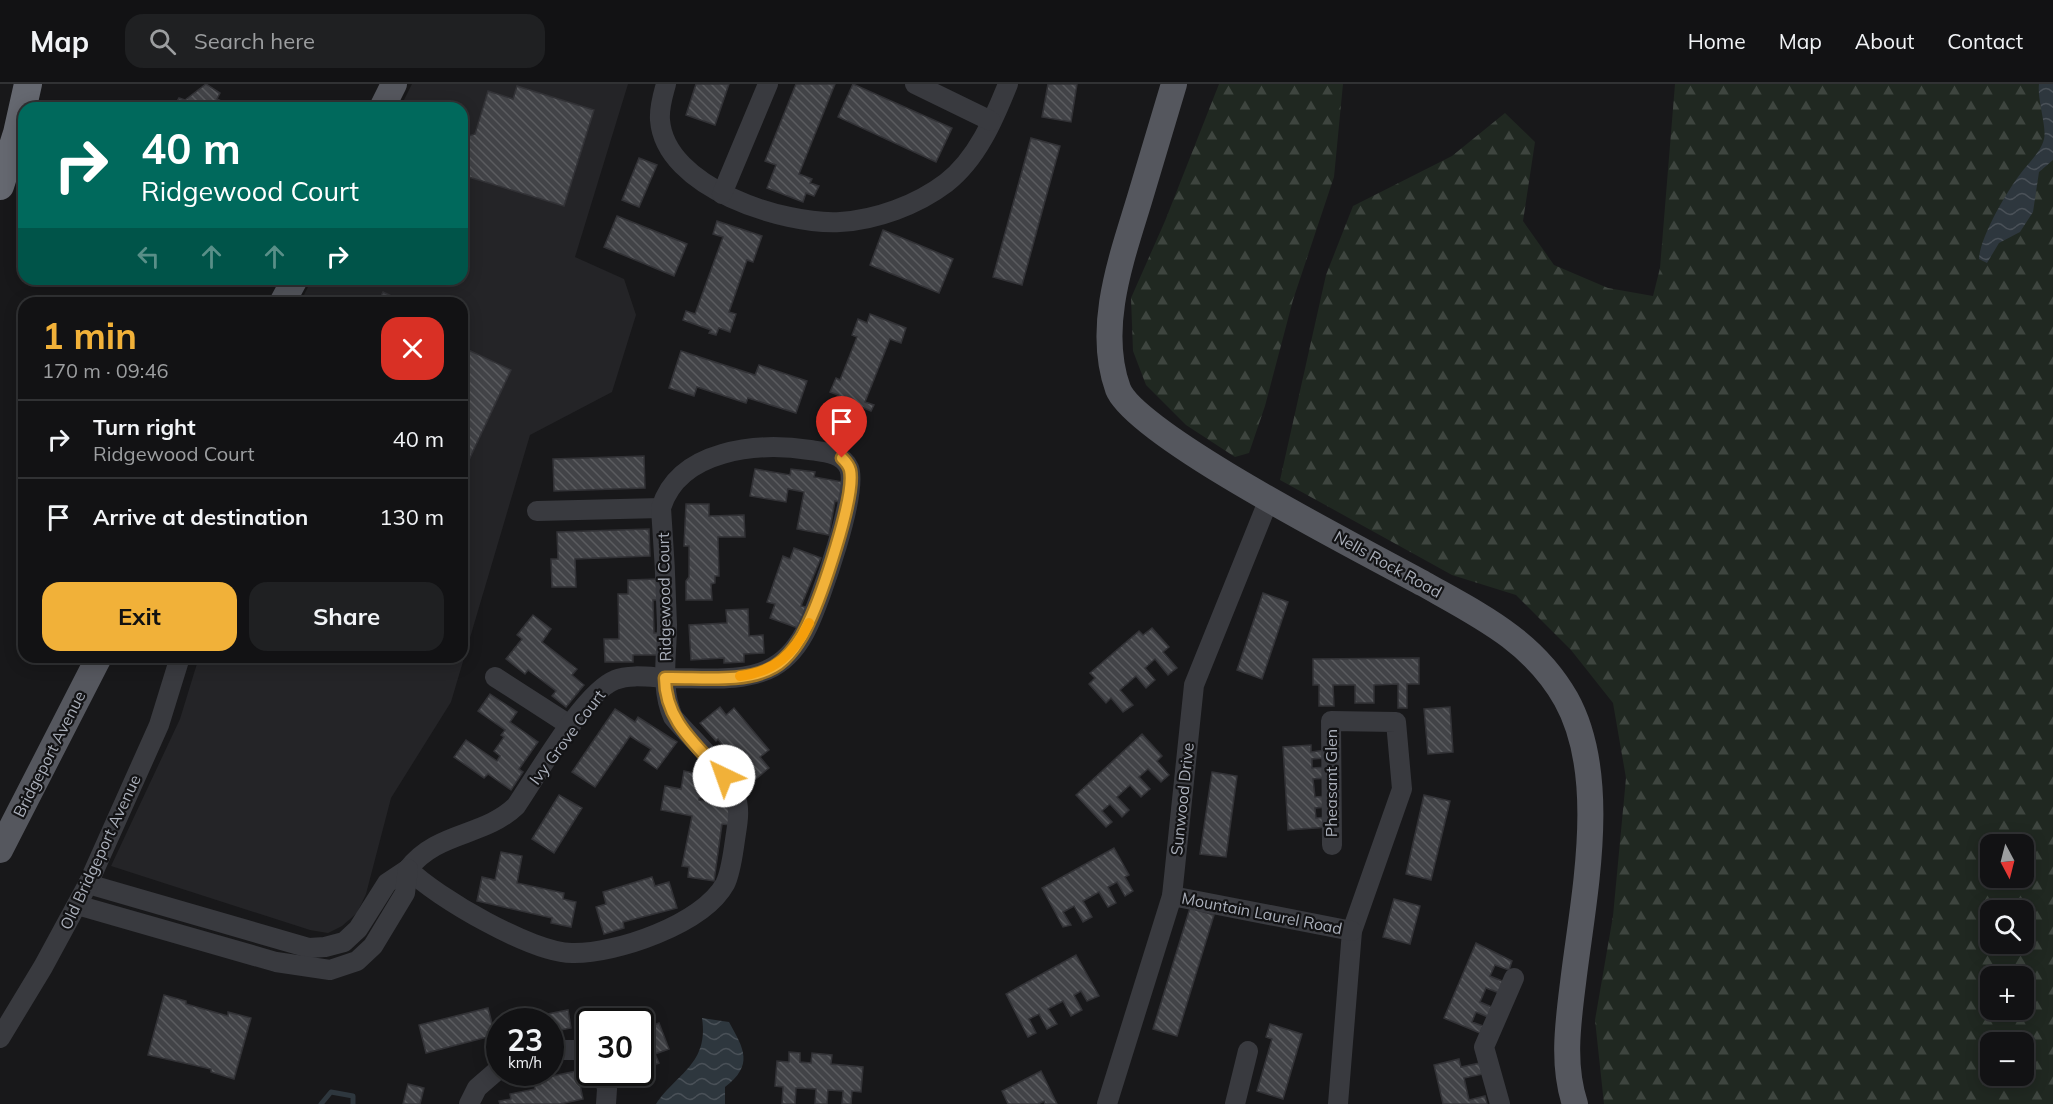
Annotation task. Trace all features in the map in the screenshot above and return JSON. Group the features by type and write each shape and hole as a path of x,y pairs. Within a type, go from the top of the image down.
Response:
{"highway":[{"path":"24,102 28,84"},
{"path":"0,186 18,129"}],"main road":[{"path":"385,102 394,84"},
{"name":"Nells Rock Road","path":"1174,84 1119,266 1110,320 1112,356 1119,392 1142,419 1269,499 1508,632 1547,668 1568,703 1584,744 1590,792 1588,845 1567,1034 1569,1087 1575,1104"},
{"name":"Bridgeport Avenue","path":"0,850 96,663"}],"street":[{"path":"666,84 661,100 660,121 665,138 685,168 722,194 766,210 810,221 840,222 873,218 911,202 946,183 971,159 1008,84"},
{"path":"722,194 768,84"},
{"path":"915,84 991,121"},
{"name":"Ridgewood Court","path":"798,448 826,452 842,458 850,468 850,484 838,543 808,626 797,645 774,667 755,674 665,678 666,580 661,508 664,498 687,471 707,460 740,449 798,448"},
{"name":"Sunwood Drive","path":"1107,1104 1172,896 1194,685 1269,499"},
{"path":"537,511 661,508"},
{"name":"Old Bridgeport Avenue","path":"0,1038 88,884 159,725 178,663"},
{"path":"495,677 571,726"},
{"path":"408,869 421,882 465,909 549,950 571,954 595,951 641,939 684,923 703,908 725,883 733,851 738,802 724,776 673,717 666,698 665,678"},
{"name":"Ivy Grove Court","path":"88,884 309,948 344,942 358,929 387,883 408,869 419,855 440,842 506,817 602,687 617,679 665,678"},
{"name":"Mountain Laurel Road","path":"1331,721 1396,722 1402,789 1352,931 1338,1104"},
{"name":"Pheasant Glen","path":"1331,721 1332,845"},
{"path":"77,905 305,968 330,970 357,961 373,946 405,893 408,869"},
{"name":"Mountain Laurel Road","path":"1172,896 1352,931"},
{"path":"305,968 309,948"},
{"path":"1500,1104 1484,1047 1514,978"},
{"path":"1235,1104 1248,1051"},
{"path":"469,1104 477,1088 486,1080"},
{"path":"606,1086 606,1104"}],"shaded area":[{"path":"412,84 628,84 575,257 624,279 636,315 612,392 530,435 468,645 468,297 303,297 309,285 468,285 468,102 403,102"},
{"path":"197,663 463,663 451,702 391,798 366,894 357,913 342,926 328,933 310,930 111,866 180,719"}],"green space":[{"path":"1219,84 1343,84 1334,177 1293,300 1265,406 1249,453 1235,457 1186,425 1146,385 1133,351 1131,298 1165,221"},
{"path":"1675,84 2053,84 2053,1104 1604,1104 1595,1020 1613,916 1626,778 1613,703 1571,650 1516,595 1452,575 1280,480 1326,275 1353,206 1452,156 1505,113 1535,142 1523,221 1554,265 1608,288 1653,296 1660,268"}],"water":[{"path":"2039,84 2053,84 2053,160 2039,172 2033,212 2020,232 1999,243 1987,263 1979,259 1989,227 2009,191 2038,153 2044,139"},
{"path":"702,1018 729,1022 739,1040 744,1056 740,1071 725,1087 725,1104 656,1104 690,1067 696,1057 703,1034"}],"building":[{"path":"206,84 220,93 217,99 223,102 177,102 179,98 185,100"},
{"path":"696,84 729,84 715,125 686,115"},
{"path":"796,84 835,84 799,174 812,179 810,183 819,186 814,196 806,193 803,202 767,188 776,165 765,161"},
{"path":"853,84 952,128 936,162 838,117"},
{"path":"1048,84 1077,84 1071,122 1042,117"},
{"path":"517,86 594,110 564,206 468,177 468,136 475,134 488,91 513,99"},
{"path":"1031,138 1060,146 1022,285 993,277"},
{"path":"639,158 657,165 639,207 622,200"},
{"path":"617,216 687,244 674,276 604,247"},
{"path":"717,221 762,236 753,262 747,260 729,312 736,314 730,332 719,328 716,335 709,333 711,330 683,320 686,311 695,314 723,237 713,234"},
{"path":"883,230 953,259 939,293 870,265"},
{"path":"383,292 393,297 381,297"},
{"path":"870,314 906,328 901,343 890,339 865,402 874,405 871,411 859,406 856,414 834,405 838,395 830,392 836,378 840,380 857,337 852,335 858,319 867,323"},
{"path":"468,350 511,370 468,462"},
{"path":"681,351 755,375 759,365 807,381 796,413 748,398 746,403 697,387 694,396 669,388"},
{"path":"644,456 645,488 554,491 553,459"},
{"path":"755,469 790,475 791,469 815,472 814,477 843,482 839,502 835,501 829,535 797,529 804,492 788,489 786,502 750,496"},
{"path":"686,504 709,504 709,516 744,515 745,537 718,537 719,576 715,576 715,583 711,584 712,600 686,600 689,546 684,546"},
{"path":"649,529 650,556 575,559 576,587 552,587 551,559 558,559 557,532"},
{"path":"794,548 821,558 801,606 806,607 798,628 770,618 775,604 767,602 783,556 790,559"},
{"path":"658,579 659,600 653,600 654,633 660,633 660,655 633,655 633,662 605,662 604,639 619,639 618,594 628,594 628,580"},
{"path":"1263,593 1288,602 1262,679 1237,670"},
{"path":"748,609 749,636 763,635 764,653 744,654 744,662 724,663 724,658 691,660 689,625 727,623 726,610"},
{"path":"533,615 551,629 542,642 577,669 572,675 584,685 566,707 552,696 556,691 528,670 525,674 506,659 522,639 517,635"},
{"path":"1152,628 1169,647 1163,652 1177,668 1168,675 1155,659 1145,668 1155,680 1146,688 1136,676 1120,690 1133,705 1123,712 1111,698 1106,703 1089,684 1095,678 1090,673 1139,631 1143,635"},
{"path":"1419,658 1419,684 1407,684 1407,708 1398,708 1398,684 1374,685 1374,703 1355,703 1355,685 1333,685 1334,706 1319,706 1319,685 1313,685 1313,659"},
{"path":"490,694 517,712 510,722 538,742 519,769 523,772 511,790 488,774 484,778 454,757 466,740 497,761 500,756 494,751 504,737 501,735 505,730 478,711"},
{"path":"720,707 726,715 734,708 769,750 760,757 769,768 751,783 718,739 716,741 700,723"},
{"path":"1450,707 1453,752 1428,754 1424,709"},
{"path":"615,709 635,722 638,717 677,742 657,769 644,760 651,749 630,736 595,787 572,772"},
{"path":"1142,734 1162,756 1157,761 1169,775 1161,782 1148,769 1139,777 1150,789 1141,797 1130,785 1117,797 1129,810 1122,817 1110,804 1102,811 1112,822 1106,827 1076,795"},
{"path":"1311,745 1311,752 1325,750 1325,758 1312,759 1312,768 1327,767 1328,778 1313,779 1315,797 1328,796 1329,807 1315,808 1316,818 1328,817 1329,827 1288,830 1283,747"},
{"path":"684,771 704,775 699,800 732,806 729,825 722,824 714,881 688,877 689,867 682,866 692,816 661,810 665,786 681,789"},
{"path":"1212,772 1237,776 1226,857 1200,854"},
{"path":"559,795 582,808 554,853 532,839"},
{"path":"1424,795 1450,801 1431,880 1406,874"},
{"path":"1114,848 1129,875 1125,877 1133,891 1125,896 1117,882 1108,887 1116,903 1108,907 1099,892 1083,901 1092,917 1083,922 1074,906 1063,912 1071,925 1063,927 1042,888"},
{"path":"501,852 522,856 517,883 564,893 563,899 576,902 571,927 551,923 552,918 477,901 482,877 495,880"},
{"path":"652,877 655,886 669,882 677,908 623,922 624,928 604,934 596,907 606,904 603,892"},
{"path":"1394,899 1420,906 1410,944 1383,937"},
{"path":"1190,908 1214,915 1177,1036 1153,1029"},
{"path":"1476,943 1512,961 1509,970 1495,965 1490,976 1507,983 1502,994 1486,988 1480,1002 1494,1008 1490,1018 1476,1012 1472,1022 1483,1026 1480,1033 1444,1018"},
{"path":"1076,955 1099,996 1087,1001 1081,991 1074,995 1082,1010 1071,1016 1063,1001 1048,1009 1057,1024 1047,1029 1039,1014 1029,1019 1036,1033 1028,1037 1006,994"},
{"path":"164,995 228,1016 228,1012 251,1018 234,1079 211,1072 211,1069 148,1055"},
{"path":"486,1008 486,1037 426,1053 419,1025"},
{"path":"568,1010 571,1028 564,1029 564,1011"},
{"path":"659,1023 669,1049 655,1054 659,1063 654,1065 654,1025"},
{"path":"1270,1024 1302,1034 1283,1099 1257,1091 1272,1039 1266,1037"},
{"path":"789,1052 800,1053 800,1062 811,1063 812,1053 832,1055 831,1064 863,1067 861,1092 852,1091 851,1104 842,1104 843,1091 828,1090 827,1104 815,1104 816,1089 796,1088 795,1104 782,1104 783,1087 775,1086 777,1061 789,1062"},
{"path":"1459,1059 1461,1067 1480,1063 1483,1074 1464,1078 1469,1100 1485,1096 1487,1104 1443,1104 1434,1065"},
{"path":"576,1071 576,1086 580,1086 583,1099 560,1104 500,1104 499,1101 511,1099 510,1094 535,1089 534,1086 564,1086 564,1074"},
{"path":"1041,1071 1057,1104 1045,1104 1044,1101 1038,1104 1008,1104 1002,1091"},
{"path":"408,1084 424,1088 420,1104 403,1104"}],"waterway":[{"path":"321,1104 331,1092 353,1096 353,1104"}],"slow traffic":[{"path":"740,676 755,674 774,667 797,645 809,623"}],"route":[{"path":"724,776 673,717 665,691 665,678 755,674 774,667 797,645 808,626 838,543 850,484 850,468 842,458"}]}
